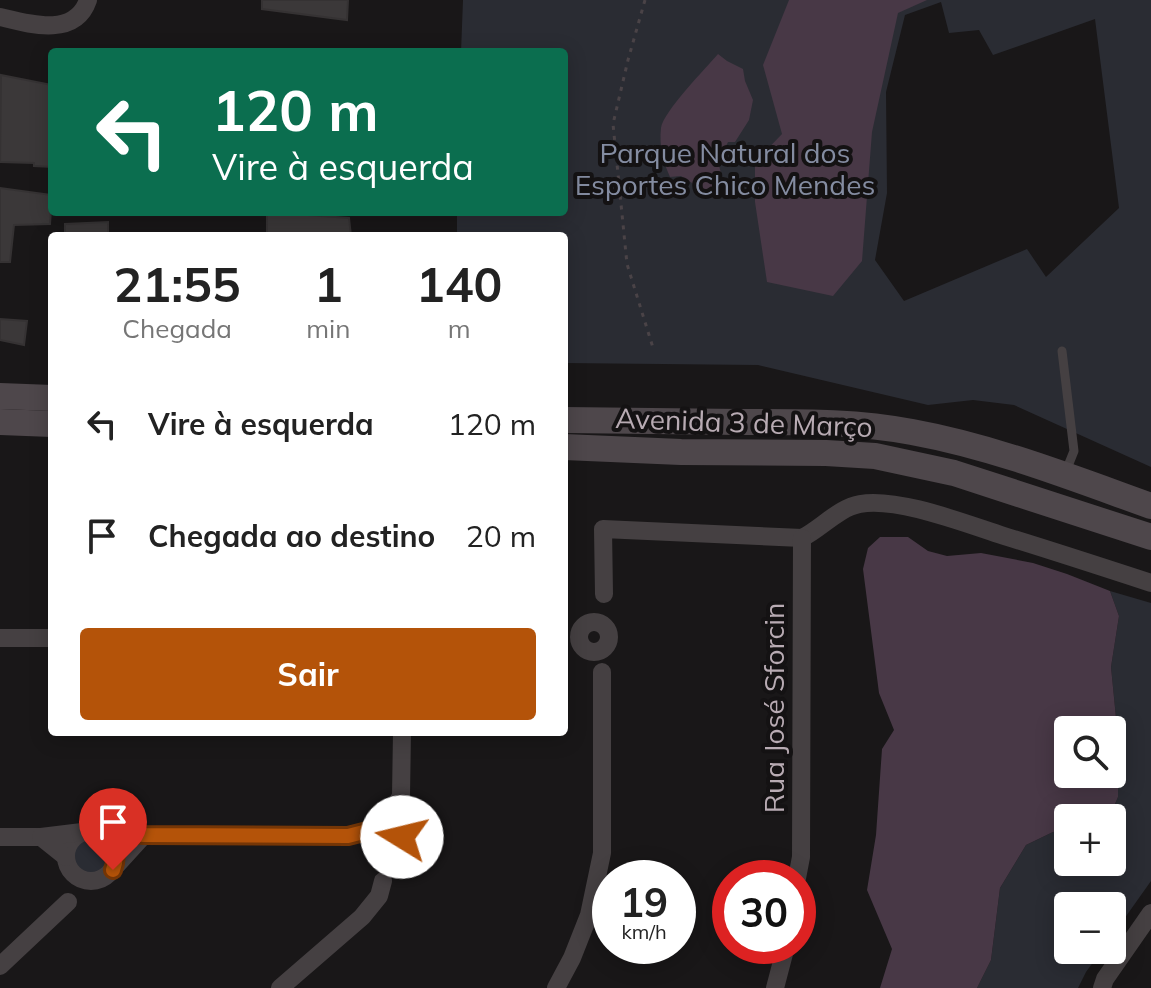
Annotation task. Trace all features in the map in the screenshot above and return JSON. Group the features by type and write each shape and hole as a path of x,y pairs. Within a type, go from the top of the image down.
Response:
{"main road":[{"path":"0,396 48,398"},
{"name":"Avenida 3 de Março","path":"568,420 780,422 865,426 912,432 976,447 1064,474 1151,506"},
{"path":"0,422 48,424"},
{"name":"Avenida 3 de Março","path":"568,447 875,456 954,473 1151,537"}],"street":[{"path":"0,17 52,26 73,22 88,0"},
{"path":"556,988 589,915 602,853 602,672 607,637 603,529 802,538 842,510 879,503 899,505 968,524 1151,583"},
{"name":"Rua José Sforcin","path":"800,860 802,538"},
{"path":"602,672 579,639 604,594"},
{"path":"568,632 598,623 607,637"},
{"path":"568,642 590,652 599,651 607,637"},
{"path":"0,638 48,638"},
{"path":"280,988 362,917 379,896 401,845 402,736"},
{"path":"383,881 376,838 401,796"},
{"path":"0,837 92,832 376,838 392,827 401,845"},
{"path":"41,837 68,864 76,877 84,881 92,882 106,875 116,855 114,847 110,840 92,832 73,839 66,850 68,864 68,902"},
{"path":"0,966 68,902 106,875 144,835"},
{"path":"376,838 384,858 389,858 401,845"},
{"path":"1102,988 1105,979 1151,913"},
{"path":"775,988 781,964"}],"lane":[{"path":"1062,351 1074,451 1064,474"}],"path":[{"path":"645,0 613,124 627,264 654,351"}],"green space":[{"name":"Parque Natural dos Esportes Chico Mendes","path":"463,0 1151,0 1151,467 1014,405 973,400 928,405 758,365 568,363 568,232 457,232 457,216 568,216 568,48 461,48","holes":["941,2 949,33 979,30 993,55 1095,19 1119,208 1046,277 1027,249 904,301 875,260 887,193 886,92 905,15"]},
{"path":"1110,591 1151,603 1151,881 1126,916 1126,892 1054,892 1054,964 1092,964 1078,988 977,988 991,960 1000,888 1026,845 1054,832 1054,876 1126,876 1126,804 1115,804 1118,788 1126,788 1126,716 1116,716 1111,667 1119,616"},
{"path":"91,836 105,842 111,856 105,870 91,876 77,870 71,856 77,842"}],"shaded area":[{"path":"789,0 927,0 898,13 872,132 862,261 833,296 767,282 755,202 755,162 782,134 763,65"},
{"path":"718,54 743,69 753,100 749,120 735,142 728,142 718,162 724,184 708,193 681,176 670,177 662,153 661,128 677,101"},
{"path":"880,537 908,537 928,551 947,556 981,553 1033,563 1067,574 1110,591 1119,616 1111,667 1116,716 1054,716 1054,788 1118,788 1118,797 1115,804 1054,804 1054,832 1026,845 1000,888 991,960 977,988 880,988 892,949 867,890 876,835 882,749 894,730 879,693 863,569 868,548"}],"building":[{"path":"262,0 348,0 347,20 262,9"},
{"path":"1,75 48,84 48,167 0,162"},
{"path":"0,188 48,194 50,224 14,225 10,262 0,262"},
{"path":"267,216 322,216 349,218 351,232 267,232"},
{"path":"108,222 108,232 65,232 65,224"},
{"path":"0,319 27,321 24,345 0,340"}],"route":[{"path":"113,870 116,863 114,847 99,832 348,836 387,826 396,829 402,837"}]}
